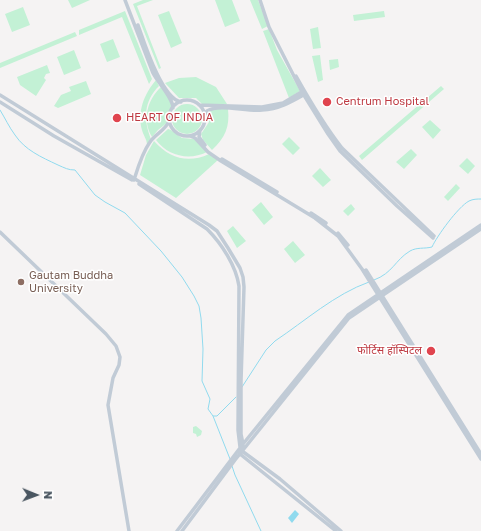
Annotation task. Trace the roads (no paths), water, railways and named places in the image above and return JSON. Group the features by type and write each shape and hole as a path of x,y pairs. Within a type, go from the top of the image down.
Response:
{"street":[{"path":"126,0 157,74 163,85 176,100 181,102 192,102 199,105 262,107 283,103 304,92"},
{"path":"126,0 153,73 171,100 173,108 168,124 155,135 146,148 135,180"},
{"path":"262,0 278,42 304,92 330,133 342,148 434,237"},
{"path":"304,92 283,106 275,108 251,110 214,108 207,111 199,137 210,151 258,182 317,216 335,230 354,252 481,459"},
{"path":"0,94 217,231 240,268 243,277 241,453"},
{"path":"0,102 54,136 135,180 214,236 238,276 238,430 241,445"},
{"path":"173,108 181,102"},
{"path":"199,105 205,116"},
{"path":"170,117 170,123 173,129 182,135 195,138 208,152 221,161 315,218 332,230 348,248 370,279"},
{"path":"135,180 143,159 152,142 162,132 167,129 173,129"},
{"path":"190,136 200,130"},
{"path":"182,531 233,460 241,445 348,315 481,226"},
{"path":"233,460 241,453 349,318 374,301 380,295 390,291 481,229"},
{"path":"0,232 106,334 118,350 120,357 119,365 113,378 108,405 129,531"},
{"path":"386,305 387,297 390,291"},
{"path":"374,301 379,301 386,305 481,454"},
{"path":"241,432 243,435 248,437"},
{"path":"241,453 336,531"},
{"path":"241,453 280,479 341,531"},
{"path":"177,531 230,464"}],"water":[{"path":"295,510 299,514 292,523 288,518"}],"waterway":[{"path":"0,110 13,132 24,145 34,153 66,169 75,170 95,195 125,213 161,251 182,277 199,306 203,349 202,381 210,399 208,409 213,416 217,416 236,397"},
{"path":"374,280 386,274 410,251 432,247 443,229 464,204 474,199 481,199"},
{"path":"242,387 266,350 275,341 320,308 344,293 369,282"},
{"path":"213,416 230,459"},
{"path":"232,466 261,531"}],"place":[{"name":"Centrum Hospital","path":"327,102"},
{"name":"HEART OF INDIA","path":"117,118"},
{"name":"Gautam Buddha University","path":"21,282"},
{"name":"फोर्टिस हॉस्पिटल","path":"431,351"}]}
